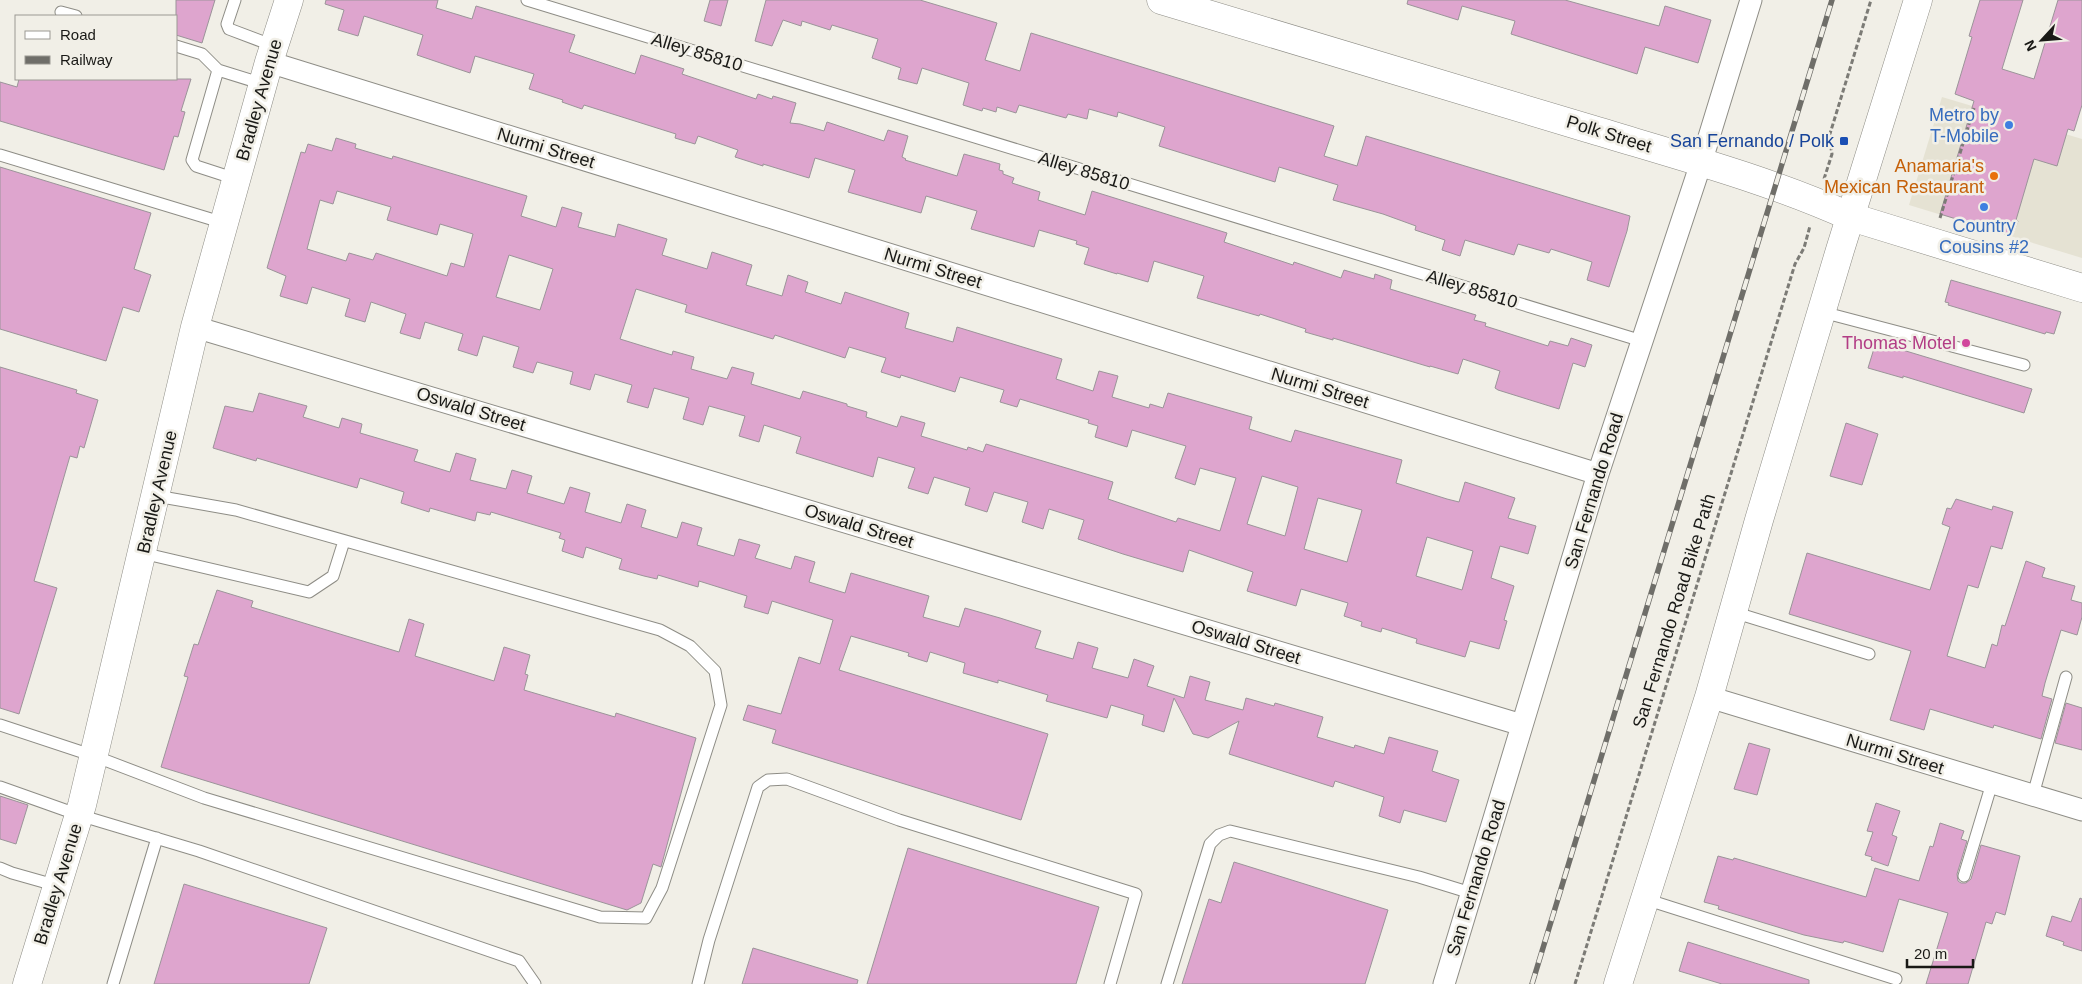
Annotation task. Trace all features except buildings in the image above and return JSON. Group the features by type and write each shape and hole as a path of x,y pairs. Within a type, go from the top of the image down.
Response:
{"main road":[{"name":"Bradley Avenue","path":"27,984 79,816 195,326 268,64 288,0"},
{"name":"Polk Street","path":"1160,0 1422,77 1700,163 1817,202 1851,217 2082,288"},
{"path":"1618,984 1709,697 1822,312 1918,0"}],"street":[{"name":"San Fernando Road","path":"1444,984 1598,474 1700,163 1751,0"},
{"name":"Nurmi Street","path":"268,64 1598,474"},
{"name":"Oswald Street","path":"195,326 1522,725"},
{"name":"Nurmi Street","path":"1709,697 2082,810"}],"lane":[{"path":"235,0 227,24 268,64"},
{"name":"Alley 85810","path":"527,0 1642,341"},
{"path":"61,12 72,15"},
{"path":"178,47 202,54 218,70"},
{"path":"218,70 268,64"},
{"path":"218,70 192,160 196,166 236,179"},
{"path":"0,155 224,222"},
{"path":"1822,312 2024,365"},
{"path":"0,724 94,756 204,798 600,917 646,918 662,888 721,705 714,671 690,646 660,630 236,510 156,496"},
{"path":"142,553 309,592 333,576 344,541"},
{"path":"1733,612 1869,654"},
{"path":"2033,795 2066,677"},
{"path":"698,984 709,940 758,787 768,780 787,778 899,820 1136,894 1110,984"},
{"path":"1964,876 1992,783"},
{"path":"0,787 79,816 157,838 518,962 536,984"},
{"path":"1167,984 1210,844 1219,834 1230,831 1419,877 1471,894"},
{"path":"112,984 157,838"},
{"path":"0,868 58,886"},
{"path":"1645,899 1896,979"}],"path":[{"path":"1832,154 1829,136 1871,0"},
{"path":"1940,218 1974,108"},
{"path":"1935,165 1955,170"},
{"name":"San Fernando Road Bike Path","path":"1575,984 1792,274 1804,248"}],"shaded area":[{"path":"1942,97 2082,139 2082,258 1909,205"}],"railway":[{"path":"1532,984 1832,0"}],"place":[{"name":"Metro by T-Mobile","path":"2009,125"},
{"name":"San Fernando / Polk","path":"1844,141"},
{"name":"Anamaria's Mexican Restaurant","path":"1994,176"},
{"name":"Country Cousins #2","path":"1984,207"},
{"name":"Thomas Motel","path":"1966,343"}]}
